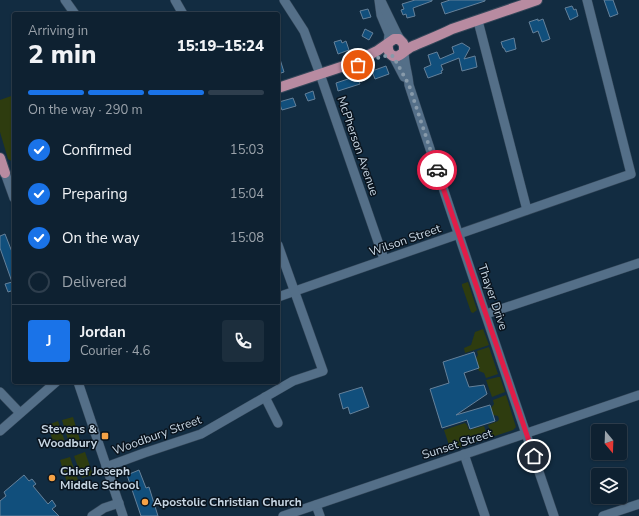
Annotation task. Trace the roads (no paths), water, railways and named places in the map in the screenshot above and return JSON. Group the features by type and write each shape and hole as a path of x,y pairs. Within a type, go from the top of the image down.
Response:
{"main road":[{"path":"280,87 350,64 377,51 394,39 399,39 401,41 413,39 432,32 452,29 537,0"},
{"path":"350,64 370,62 385,55 398,56 418,44 452,29"},
{"path":"401,41 404,46 404,52"},
{"path":"388,44 388,51 393,56"},
{"path":"0,158 6,173"}],"street":[{"path":"65,0 74,12"},
{"path":"175,0 182,12"},
{"name":"McPherson Avenue","path":"284,0 304,31 384,259"},
{"path":"380,0 384,4 401,41"},
{"path":"380,0 381,15 389,34 388,44"},
{"name":"Wilson Street","path":"280,296 631,174 587,0"},
{"path":"478,21 527,210"},
{"name":"Thayer Drive","path":"404,52 409,85"},
{"name":"Thayer Drive","path":"393,56 409,85 554,516"},
{"path":"6,173 12,192"},
{"path":"280,251 294,292"},
{"path":"486,314 639,262"},
{"name":"Woodbury Street","path":"106,467 201,434 293,381 323,371 294,292"},
{"path":"0,431 54,384"},
{"path":"79,384 123,516"},
{"path":"0,392 20,413"},
{"name":"Sunset Street","path":"282,516 639,395"},
{"path":"265,397 278,423"},
{"path":"464,454 485,516"},
{"path":"92,516 104,508 119,503"},
{"path":"603,516 639,504"},
{"path":"316,505 320,516"}],"place":[{"name":"Stevens & Woodbury","path":"105,436"},
{"name":"Chief Joseph Middle School","path":"52,478"},
{"name":"Apostolic Christian Church","path":"145,502"}]}
